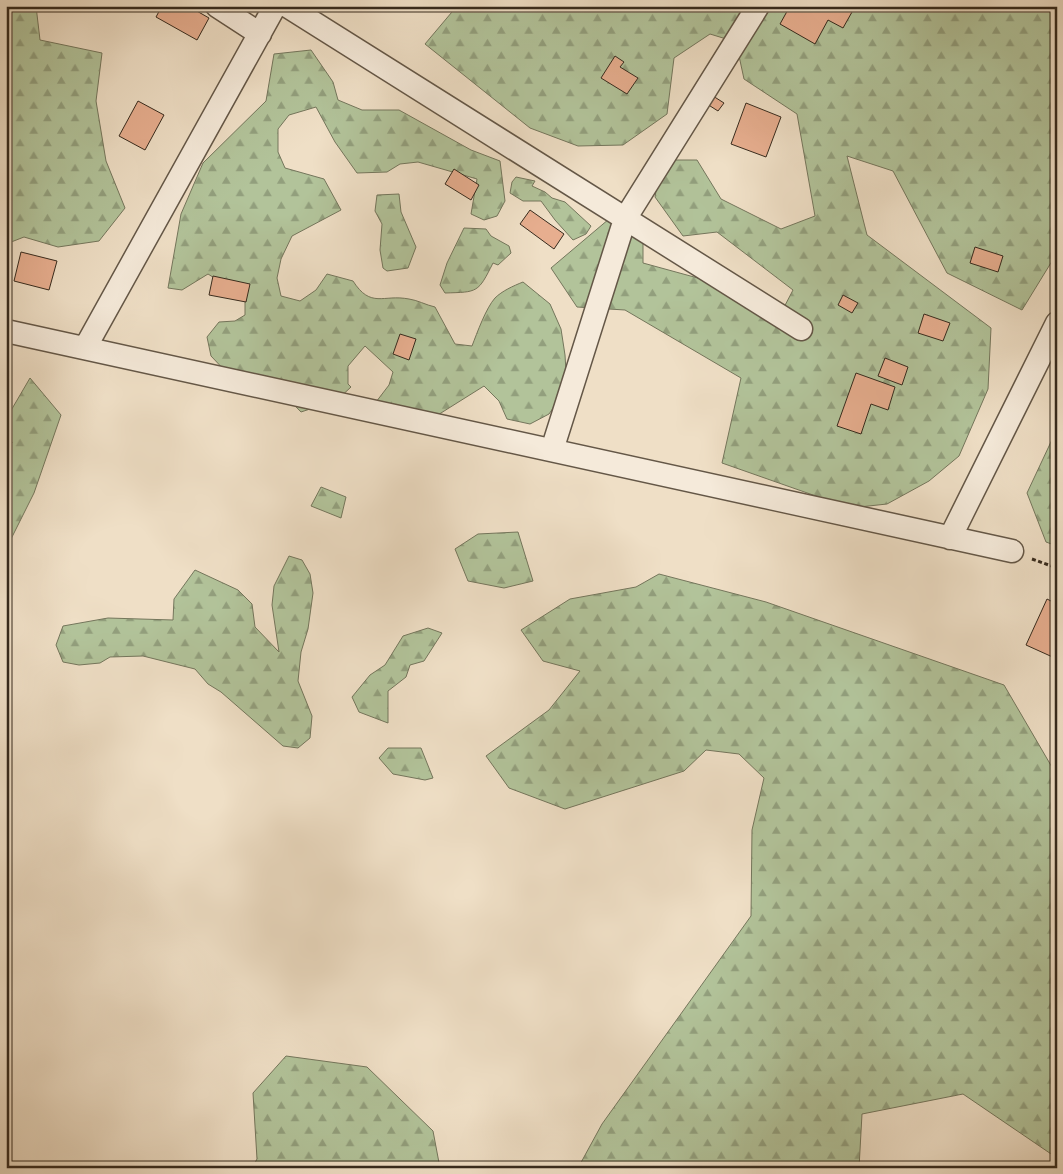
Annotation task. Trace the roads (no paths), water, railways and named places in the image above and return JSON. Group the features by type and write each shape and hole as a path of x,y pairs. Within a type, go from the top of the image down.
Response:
{"street":[{"path":"217,6 260,34"},
{"path":"85,348 275,6"},
{"path":"287,6 801,329"},
{"path":"552,450 625,219 758,6"},
{"path":"950,538 1057,323"},
{"path":"6,332 1012,551"}]}
